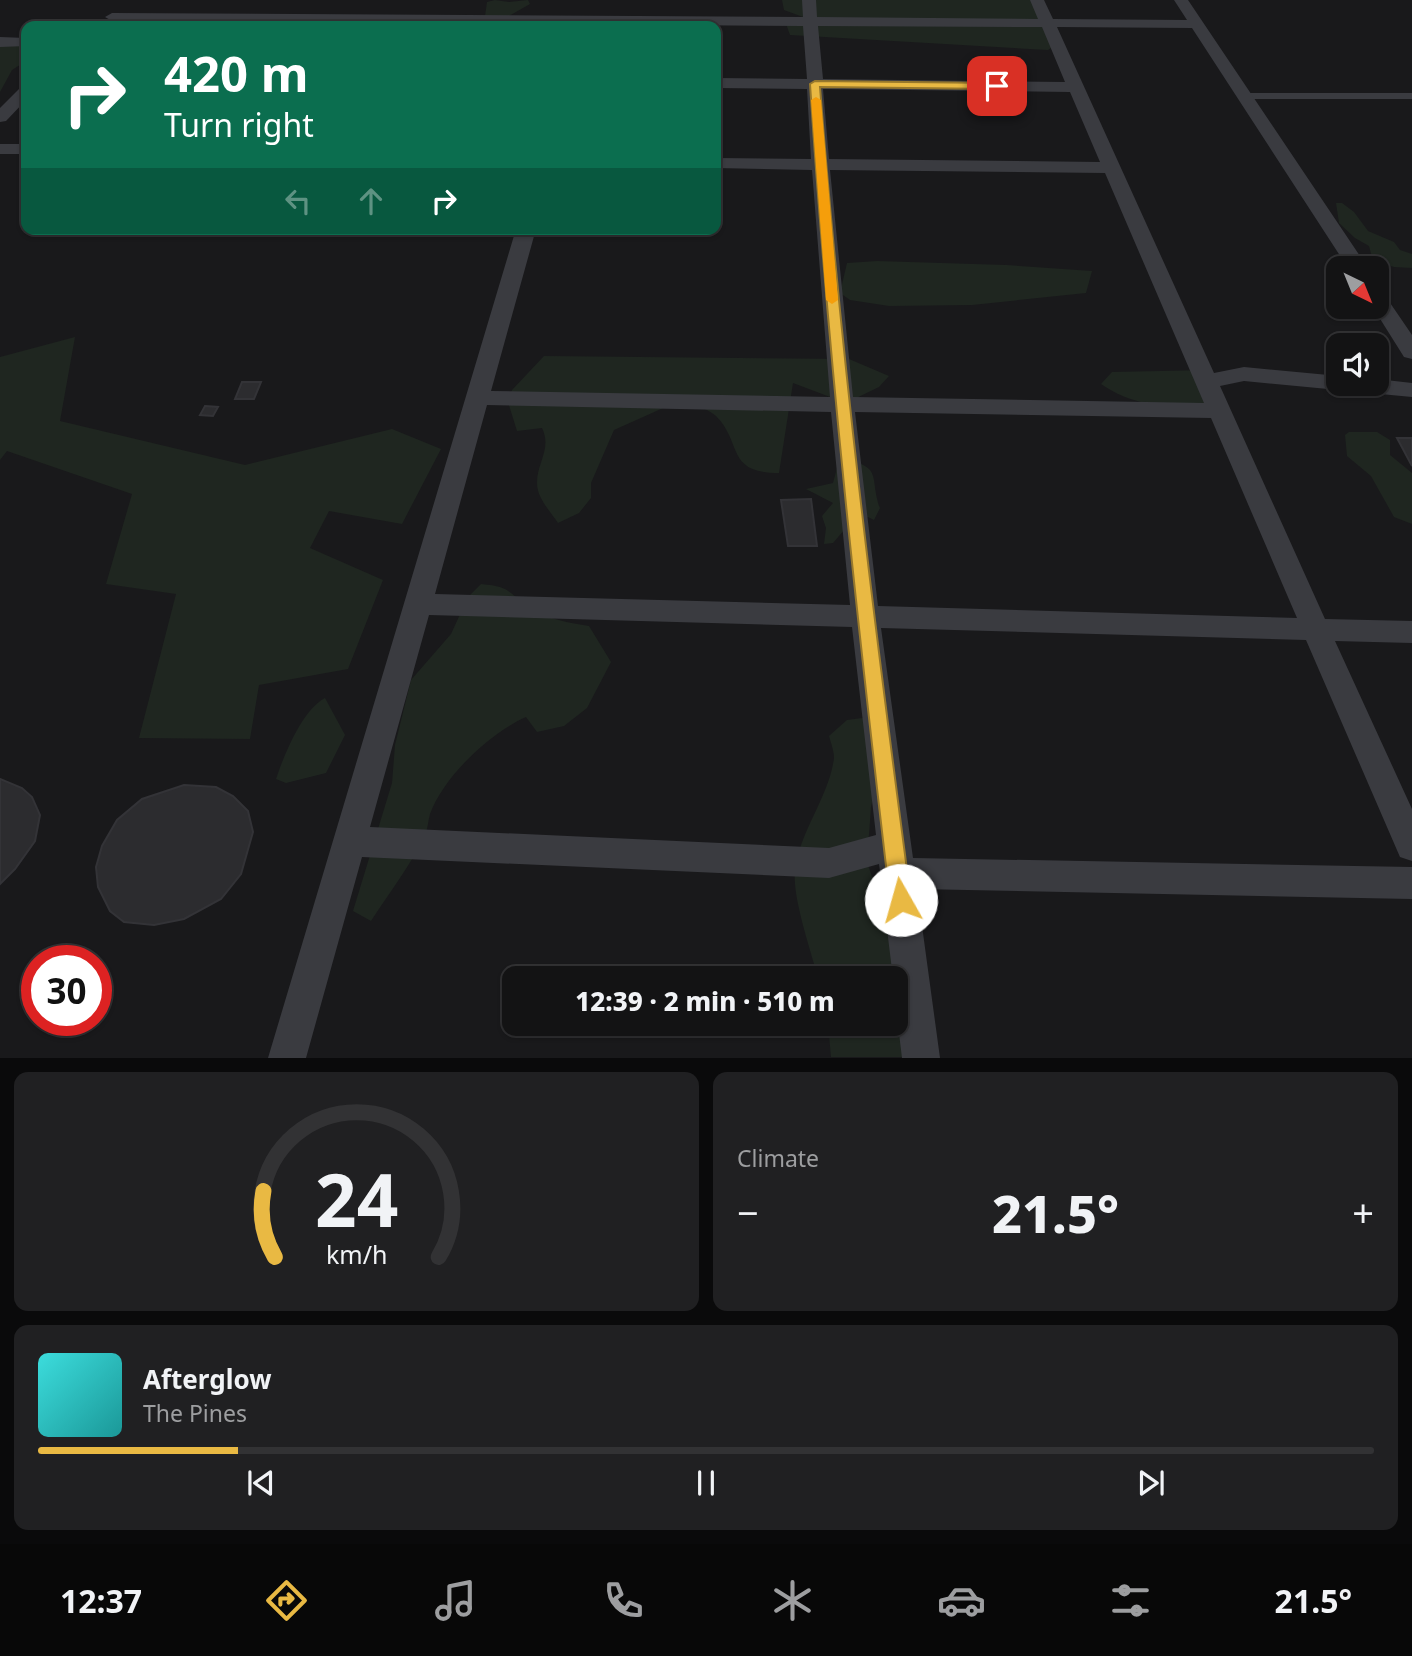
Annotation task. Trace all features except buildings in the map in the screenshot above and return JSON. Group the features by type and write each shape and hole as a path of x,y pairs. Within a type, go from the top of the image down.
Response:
{"street":[{"path":"107,21 130,0"},
{"path":"267,21 285,0"},
{"path":"415,21 427,0"},
{"path":"587,21 593,0"},
{"path":"1037,0 1412,846"},
{"path":"1181,0 1350,256"},
{"path":"638,21 810,11 1047,23 1197,24"},
{"path":"810,11 842,404 865,617 921,1058"},
{"path":"0,42 21,42"},
{"path":"721,83 1075,87"},
{"path":"0,117 21,96"},
{"path":"0,149 21,149"},
{"path":"721,163 821,167 1111,168"},
{"path":"287,1058 524,235"},
{"path":"1390,318 1412,352"},
{"path":"1206,382 1244,374 1326,382"},
{"path":"1389,388 1412,390"},
{"path":"478,398 1219,411"},
{"path":"418,604 1412,632"},
{"path":"350,841 829,863 896,859 1412,883"}],"lane":[{"path":"1245,96 1412,96"}],"shaded area":[{"path":"528,0 530,4 507,17 485,16 487,2"},
{"path":"782,0 1037,0 1062,41 1048,50 790,35 786,24 802,22 803,17 784,10"},
{"path":"0,42 21,42 21,64 12,70 0,92"},
{"path":"1336,203 1342,203 1354,212 1368,231 1394,242 1400,250 1412,254 1412,268 1390,266 1390,256 1372,256 1369,246 1355,238 1339,223"},
{"path":"877,261 1092,271 1086,293 972,305 889,306 850,300 840,293 847,263"},
{"path":"75,337 60,421 245,465 392,429 441,449 402,524 329,511 310,548 383,580 348,669 259,685 250,739 139,738 176,594 106,584 132,494 7,451 0,460 0,357"},
{"path":"544,356 849,359 889,376 879,387 846,403 793,383 779,473 750,468 737,455 730,436 716,416 704,408 681,400 614,430 591,483 591,498 579,513 558,523 544,504 538,489 538,475 545,449 542,428 517,431 508,402 512,390"},
{"path":"1208,370 1225,407 1161,406 1130,399 1101,384 1112,372"},
{"path":"1349,432 1377,432 1390,440 1390,455 1412,473 1412,524 1394,517 1371,476 1347,456 1345,435"},
{"path":"843,459 856,462 870,470 880,508 874,520 868,517 850,523 833,543 824,544 826,528 822,516 833,503 806,489 833,483 838,464"},
{"path":"481,584 509,591 530,608 544,615 589,626 611,662 587,708 564,726 537,732 526,717 483,745 457,771 437,800 425,835 413,857 371,921 353,911 392,783 395,745 411,680 451,634 468,597"},
{"path":"325,698 345,735 326,773 286,783 276,779 301,723"},
{"path":"870,717 879,768 871,807 867,862 902,966 815,966 796,895 795,871 802,842 826,787 834,758 829,736 847,720"},
{"path":"908,983 921,1057 831,1057 829,1036 908,1036"}],"slow traffic":[{"path":"816,100 832,300"}],"route":[{"path":"901,900 856,545 826,239 815,84 997,86"}]}
